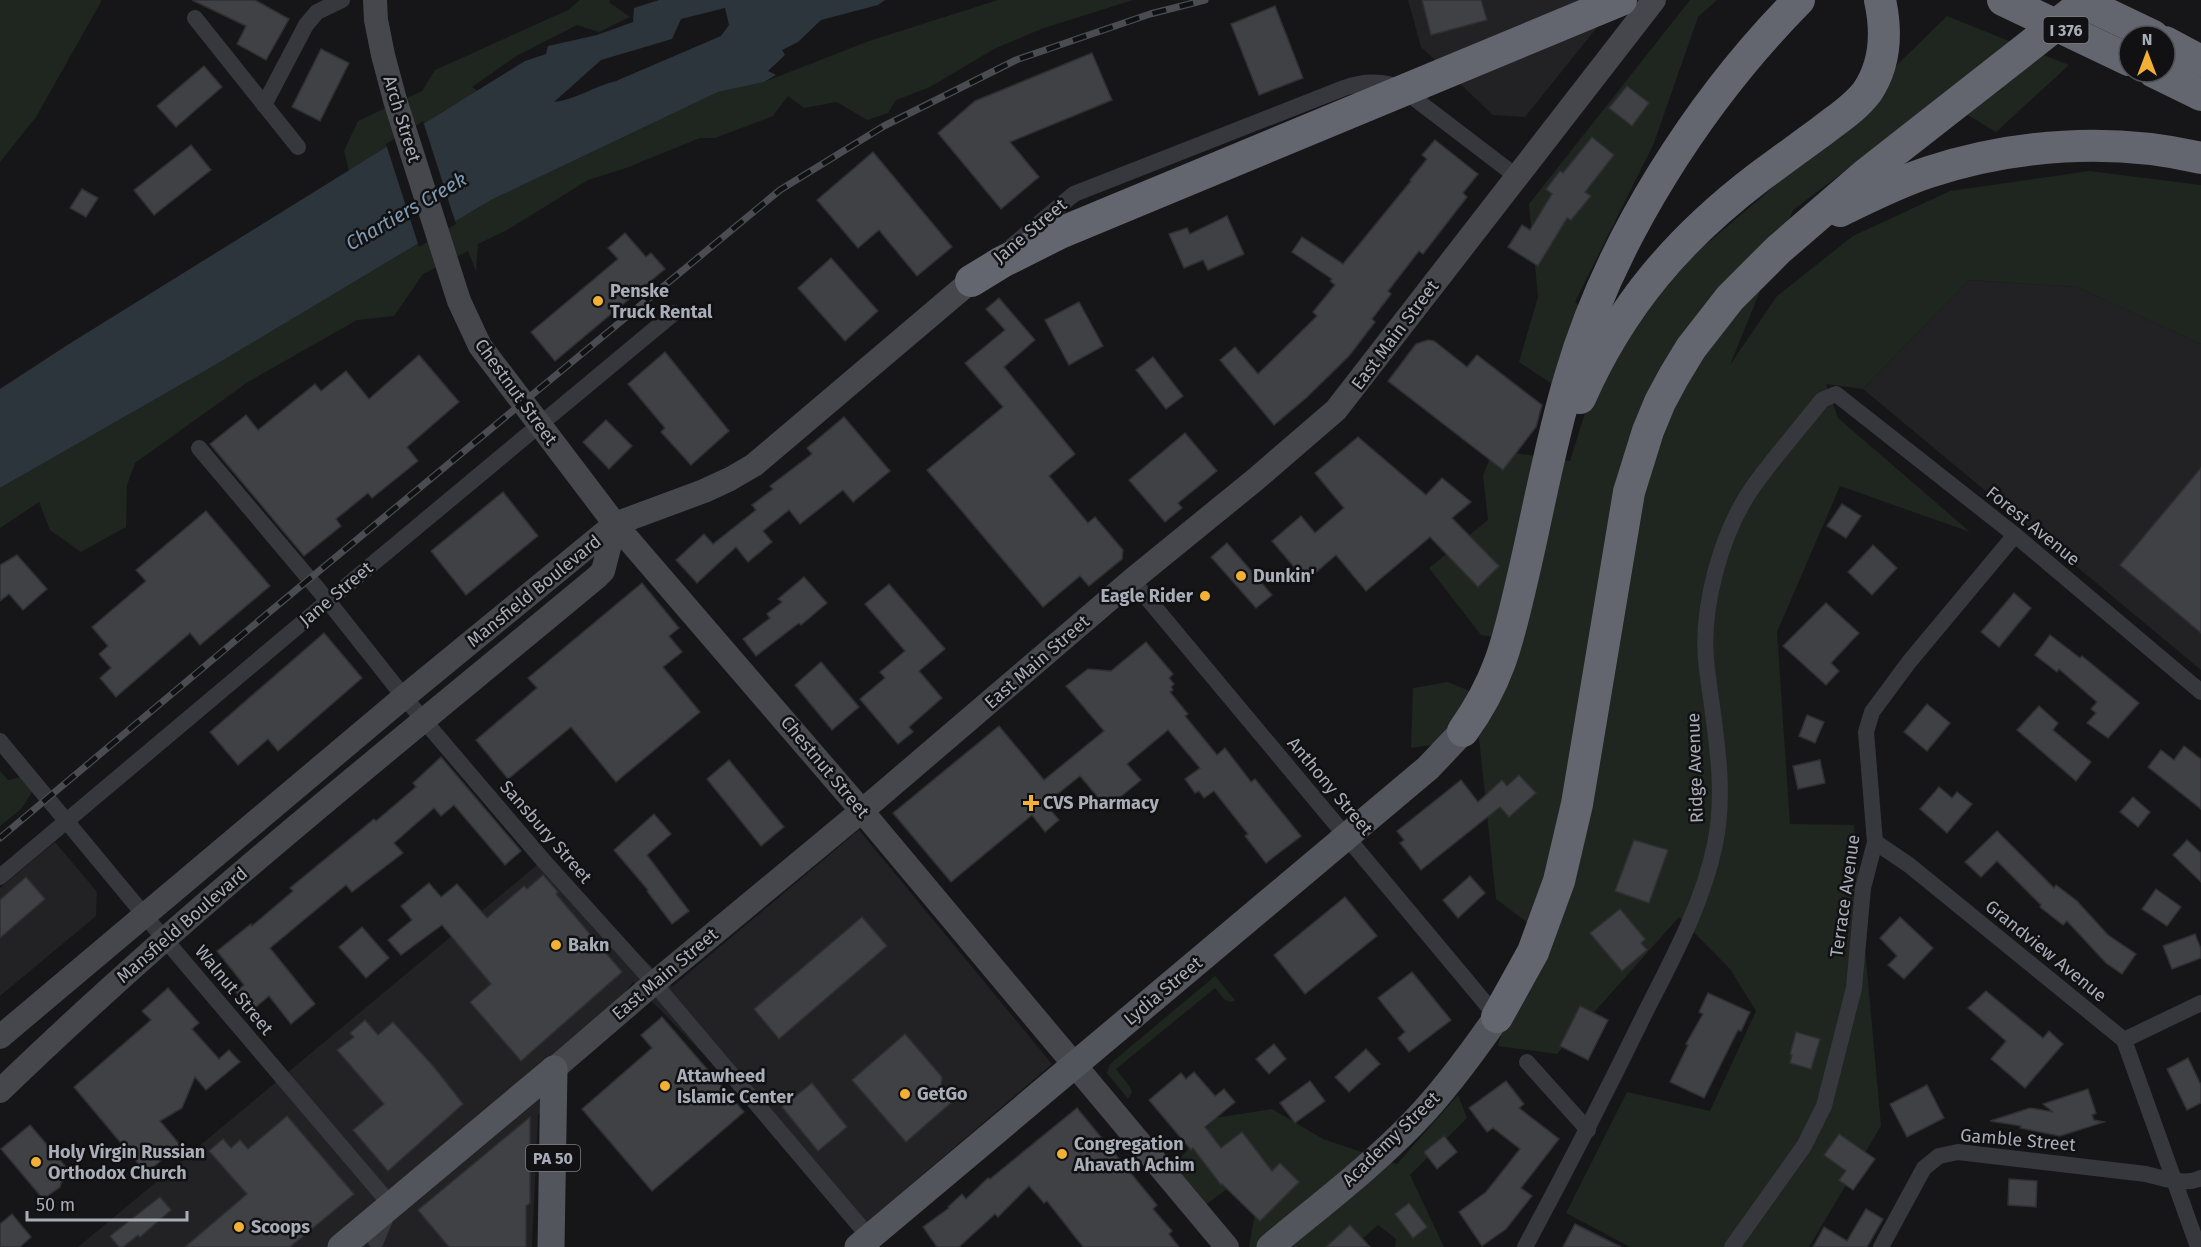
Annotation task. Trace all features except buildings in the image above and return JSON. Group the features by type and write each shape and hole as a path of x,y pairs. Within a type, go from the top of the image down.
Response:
{"highway":[{"path":"971,281 1002,262 1060,233 1622,0"},
{"path":"1463,731 1482,704 1500,667 1567,388 1599,295 1640,214 1689,136 1723,89 1799,0"},
{"path":"1548,473 1605,348 1624,315 1650,280 1693,232 1720,208 1844,114 1866,92 1881,64 1884,49 1884,16 1880,0"},
{"name":"I 376","path":"2003,0 2117,54"},
{"name":"I 376","path":"2078,0 2129,24"},
{"path":"1497,1017 1533,952 1562,872 1577,804 1622,527 1632,481 1648,431 1674,376 1710,322 1753,273 1866,174 2088,0"},
{"path":"2177,44 2201,53"},
{"name":"I 376","path":"2177,47 2201,60"},
{"path":"2177,83 2201,94"},
{"path":"1807,227 1868,197 1927,173 1954,164 2010,152 2068,146 2098,146 2163,151 2201,158"}],"main road":[{"name":"Arch Street","path":"375,0 376,20 395,100 449,270"},
{"name":"East Main Street","path":"341,1247 1336,410 1388,346 1516,176 1654,0"},
{"name":"Chestnut Street","path":"449,270 466,319 480,346 615,524 862,811 1227,1247"},
{"name":"Jane Street","path":"615,524 704,491 754,465 971,281"},
{"name":"Mansfield Boulevard","path":"0,1037 404,697 615,524"},
{"name":"Mansfield Boulevard","path":"0,1091 63,1031 205,904 603,571 615,524"},
{"name":"Lydia Street","path":"864,1242 1428,768 1463,731"},
{"name":"Academy Street","path":"1270,1247 1380,1155 1413,1122 1444,1089 1497,1017"},
{"name":"PA 50","path":"551,1247 554,1069"}],"street":[{"path":"264,105 306,25 317,12 342,0"},
{"path":"195,18 298,147"},
{"name":"Jane Street","path":"971,281 1074,194 1344,88 1366,82 1380,82 1402,89 1516,176"},
{"name":"Jane Street","path":"0,877 675,313"},
{"name":"Forest Avenue","path":"1836,394 2015,535 2201,692"},
{"name":"Ridge Avenue","path":"1526,1247 1677,949 1701,893 1716,844 1719,804 1718,760 1706,666 1705,628 1722,549 1754,485 1822,400 1836,394"},
{"name":"Sansbury Street","path":"199,448 328,601 424,721 543,860 654,983 864,1242"},
{"name":"Terrace Avenue","path":"1732,1247 1804,1146 1824,1106 1854,988 1863,888 1875,842 1866,732 1872,712 1909,662 2015,535"},
{"name":"Anthony Street","path":"1132,580 1497,1017"},
{"name":"Walnut Street","path":"0,741 145,916 392,1205"},
{"name":"Grandview Avenue","path":"1875,842 1909,865 2124,1040"},
{"path":"2198,1247 2124,1040 2201,1003"},
{"path":"1527,1062 1587,1130"},
{"name":"Gamble Street","path":"1881,1247 1924,1168 1939,1156 1958,1152 2146,1174 2175,1180 2201,1178"},
{"path":"376,1241 392,1205"}],"shaded area":[{"path":"0,0 102,0 36,117 0,162"},
{"path":"580,0 610,0 609,2 630,17 599,32 577,25 518,55 472,87 478,91 349,171 344,151 358,121 422,91 435,70 568,10"},
{"path":"998,0 1133,0 1041,29 994,49 930,87 896,100 888,113 867,120 837,102 804,108 788,96 773,116 715,138 700,138 626,168 588,180 507,230 478,244 476,271 468,251 423,274 394,316 357,320 248,382 135,463 127,485 126,527 81,552 50,530 39,502 0,528 0,488 215,365 491,200 718,92 764,82 869,41"},
{"path":"1408,0 1619,0 1525,117 1493,115 1421,47"},
{"path":"1690,0 1717,0 1698,17 1654,143 1575,302 1607,328 1762,197 1947,16 2069,65 1996,132 1941,99 1793,210 1730,365 1777,296 1853,236 1950,191 2089,171 2201,185 2201,344 2077,287 1969,280 1863,389 1826,384 1838,418 1970,532 1840,486 1777,632 1790,824 1854,825 1881,1126 1809,1247 1630,1247 1566,1213 1627,1092 1710,1111 1756,1011 1730,969 1679,917 1557,1054 1498,1046 1532,926 1496,899 1479,738 1411,748 1413,688 1448,682 1472,692 1519,641 1481,635 1429,568 1488,520 1483,475 1494,450 1570,461 1587,407 1519,362 1538,297 1529,204"},
{"path":"1969,280 2077,287 2201,344 2201,670 1863,389"},
{"path":"0,771 8,780 21,777 34,789 21,809 0,826"},
{"path":"859,830 1052,1064 867,1222 633,982 538,1115 532,1247 78,1247 543,860 672,987"},
{"path":"55,842 97,892 96,916 0,996 0,888"},
{"path":"1215,976 1235,1000 1231,1002 1225,1000 1215,988 1116,1069 1132,1092 1128,1099 1107,1073 1110,1064"},
{"path":"1458,1095 1467,1118 1410,1175 1444,1247 1395,1247 1396,1239 1378,1225 1353,1247 1249,1247 1264,1162 1201,1208 1170,1170 1215,1118 1272,1109 1323,1139 1397,1164"}],"water":[{"name":"Chartiers Creek","path":"659,0 885,0 878,5 821,20 798,42 782,50 785,55 768,71 776,75 764,82 718,92 491,200 215,365 0,488 0,389 525,61 546,54 548,46 597,35 633,22 634,8","holes":["725,8 729,25 721,36 616,81 570,99 554,102 601,60 672,39 681,19"]}],"pier":[{"path":"423,121 456,224 419,247 386,144"}],"railway":[{"path":"0,838 780,190 884,126 1016,60 1150,14 1205,0"}],"place":[{"name":"Penske Truck Rental","path":"598,301"},
{"name":"Dunkin'","path":"1241,576"},
{"name":"Eagle Rider","path":"1205,596"},
{"name":"CVS Pharmacy","path":"1031,803"},
{"name":"Bakn","path":"556,945"},
{"name":"Attawheed Islamic Center","path":"665,1086"},
{"name":"GetGo","path":"905,1094"},
{"name":"Congregation Ahavath Achim","path":"1062,1154"},
{"name":"Holy Virgin Russian Orthodox Church","path":"36,1162"},
{"name":"Scoops","path":"239,1227"}]}
